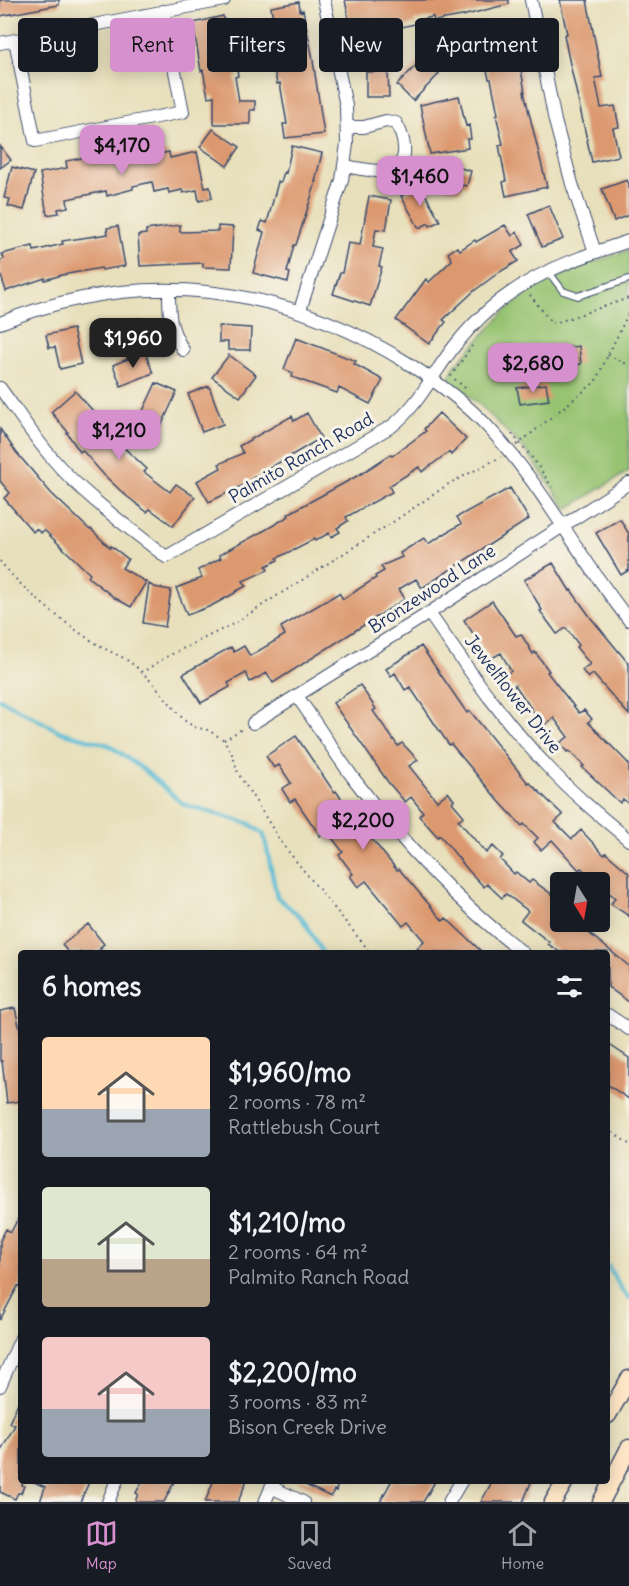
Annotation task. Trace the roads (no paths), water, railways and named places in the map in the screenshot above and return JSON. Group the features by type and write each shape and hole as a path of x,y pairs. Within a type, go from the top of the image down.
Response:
{"street":[{"path":"0,43 224,0"},
{"path":"300,310 345,166 348,127 324,0"},
{"path":"531,0 555,121 572,184 595,252"},
{"path":"15,40 35,141 183,112 163,11"},
{"path":"345,166 382,171 393,169 400,164 405,147 396,123 386,122 364,127 348,127"},
{"name":"Palmito Ranch Road","path":"0,388 51,458 96,501 166,557 392,426 416,404 456,343 486,312 517,287 551,275 595,252 629,241"},
{"path":"0,322 46,305 98,294 144,290 169,290 249,298 300,310 331,322 384,348 432,378 468,406 509,451 629,620"},
{"path":"169,290 169,321 173,335 183,350"},
{"name":"Bronzewood Lane","path":"253,723 429,613 629,483"},
{"name":"Jewelflower Drive","path":"429,613 487,695 534,752 568,787 629,840"},
{"path":"297,696 354,779 392,826 483,920 520,950"},
{"path":"610,1016 629,1029"},
{"path":"0,1386 18,1345"},
{"path":"610,1412 629,1379"},
{"path":"601,1502 629,1448"},
{"path":"108,1502 115,1484"},
{"path":"265,1502 273,1484 303,1502"},
{"path":"449,1502 460,1484"},
{"path":"553,1502 564,1484"}],"lane":[{"path":"551,275 562,291 578,296 629,279"}],"waterway":[{"path":"0,699 61,732 109,745 144,770 183,804 250,824 264,835 277,897 302,918 321,950"},
{"path":"610,1269 629,1298"}]}
